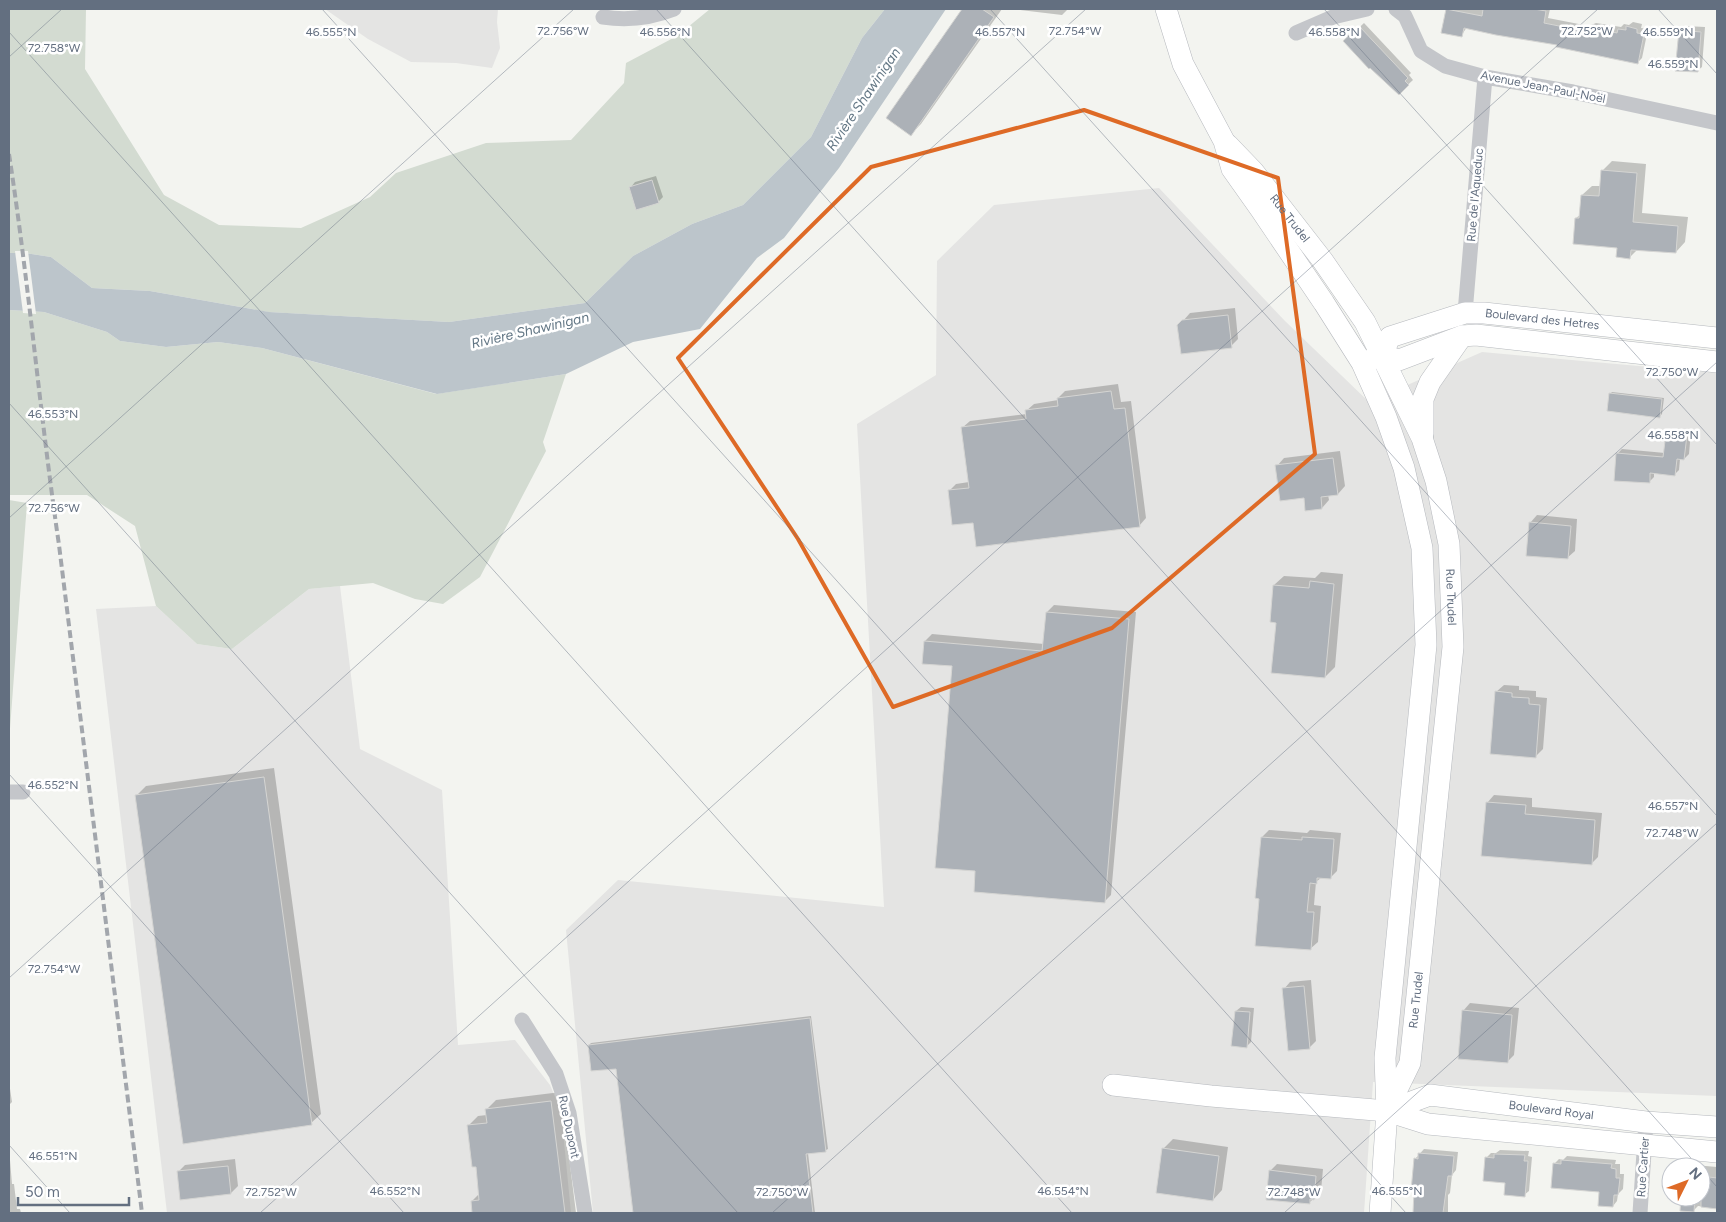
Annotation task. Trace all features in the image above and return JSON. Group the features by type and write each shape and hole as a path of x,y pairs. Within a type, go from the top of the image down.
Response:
{"main road":[{"name":"Rue Trudel","path":"1166,9 1183,64 1224,141 1232,169 1319,295 1362,364 1386,417 1404,468 1422,548 1426,645 1385,1058 1387,1111 1380,1213"},
{"name":"Rue Trudel","path":"1224,141 1253,171 1323,261 1365,322 1423,442 1436,481 1449,544 1453,647 1410,1063 1387,1111"},
{"name":"Boulevard des Hetres","path":"1717,338 1484,313 1465,313 1390,337 1382,355 1399,360 1462,336 1476,335 1717,362"},
{"path":"1423,442 1423,400 1430,382 1462,336"},
{"path":"1362,364 1382,355"},
{"name":"Boulevard Royal","path":"1113,1085 1211,1096 1387,1111 1428,1124 1717,1152"},
{"name":"Boulevard Royal","path":"1387,1111 1430,1095 1646,1122 1717,1127"}],"street":[{"path":"603,17 636,18 656,15 674,9"},
{"path":"1296,33 1333,17 1367,9"},
{"name":"Avenue Jean-Paul-Noël","path":"1396,9 1404,16 1422,51 1444,66 1717,124"},
{"name":"Rue de l'Aqueduc","path":"1465,313 1485,76"},
{"name":"Rue Dupont","path":"522,1020 556,1074 569,1113 585,1213"},
{"name":"Rue Cartier","path":"1640,1213 1646,1122"}],"highlighted area":[{"path":"1084,110 1278,178 1315,454 1112,628 893,707 798,539 678,358 871,167"}],"shaded area":[{"path":"9,9 86,9 85,69 164,195 219,225 301,228 370,197 396,173 486,143 571,140 624,83 626,63 677,36 710,9 885,9 862,38 811,137 743,205 692,224 633,256 585,303 449,322 268,312 150,291 92,288 51,257 25,253 9,253"},
{"path":"325,9 498,9 497,22 500,48 492,68 456,63 411,62 368,39"},
{"path":"1159,188 1285,321 1369,402 1482,352 1717,373 1717,1096 1373,1082 1364,1213 593,1213 566,930 618,880 884,907 857,424 936,375 937,261 994,205"},
{"path":"9,310 44,312 107,332 120,341 166,347 218,342 262,348 436,394 566,374 543,442 546,451 480,577 443,604 415,599 373,583 309,589 232,649 197,644 156,606 135,526 87,495 9,495"},
{"path":"9,500 27,503 9,742"},
{"path":"340,586 360,749 442,790 458,1045 515,1040 550,1085 561,1111 571,1213 167,1213 96,609 156,606 197,644 232,649 309,589"}],"water":[{"name":"Rivière Shawinigan","path":"885,9 946,9 839,168 784,238 757,258 700,329 633,342 566,374 437,394 262,348 218,342 166,347 120,341 107,332 44,312 9,310 9,253 25,253 51,257 92,288 150,291 269,312 449,322 585,303 633,256 692,224 743,205 811,137 862,38"}],"pier":[{"path":"15,251 28,251 36,314 23,313"}],"building":[{"path":"962,9 982,9 994,17 911,136 886,118"},
{"path":"1446,9 1482,16 1483,9 1534,9 1546,11 1544,23 1584,31 1589,30 1590,27 1617,33 1618,29 1626,30 1626,26 1637,29 1637,33 1644,34 1638,64 1556,47 1557,45 1464,28 1462,37 1441,33"},
{"path":"1359,26 1408,78 1405,81 1409,85 1399,95 1369,69 1343,41"},
{"path":"1679,30 1701,32 1698,72 1675,71"},
{"path":"1601,170 1637,173 1633,222 1678,226 1676,253 1631,250 1630,259 1616,257 1617,248 1573,244 1575,218 1579,218 1581,195 1599,196"},
{"path":"652,180 659,203 636,210 629,187"},
{"path":"1228,315 1232,348 1181,354 1177,325 1182,320"},
{"path":"1111,391 1114,409 1125,408 1140,527 976,547 973,523 952,525 948,490 969,488 961,427 1026,419 1025,410 1058,406 1057,398"},
{"path":"1609,393 1662,399 1660,418 1607,411"},
{"path":"1666,433 1687,435 1684,460 1677,459 1675,476 1650,473 1650,483 1614,481 1616,453 1663,457"},
{"path":"1333,458 1338,495 1321,497 1322,509 1305,511 1304,498 1280,501 1275,465"},
{"path":"1529,522 1571,526 1568,559 1526,556"},
{"path":"1310,581 1334,584 1325,678 1271,673 1276,623 1270,622 1273,585 1309,588"},
{"path":"1046,612 1129,619 1105,903 974,892 975,871 935,868 952,666 922,664 924,641 1042,651"},
{"path":"1495,691 1512,693 1512,697 1529,698 1529,704 1540,705 1536,758 1490,754"},
{"path":"264,777 312,1125 183,1144 135,795"},
{"path":"1486,802 1526,805 1525,814 1595,820 1592,865 1481,856"},
{"path":"1261,837 1302,840 1302,837 1334,839 1331,879 1317,878 1317,884 1310,883 1307,912 1314,912 1311,950 1255,946 1259,899 1255,898"},
{"path":"1304,986 1310,1049 1288,1051 1282,988"},
{"path":"1462,1010 1512,1015 1508,1063 1458,1059"},
{"path":"1235,1011 1250,1012 1247,1048 1231,1046"},
{"path":"810,1018 826,1152 806,1154 813,1213 633,1213 616,1069 591,1071 588,1045"},
{"path":"551,1101 565,1213 472,1213 471,1201 479,1200 476,1167 472,1167 467,1125 487,1123 485,1109"},
{"path":"1162,1148 1219,1156 1213,1201 1156,1193"},
{"path":"1418,1153 1454,1156 1452,1176 1448,1176 1443,1213 1413,1213 1414,1191 1411,1191 1414,1158 1418,1159"},
{"path":"1494,1154 1525,1155 1524,1161 1528,1161 1525,1197 1504,1195 1505,1183 1483,1181 1485,1157 1494,1158"},
{"path":"1561,1160 1612,1164 1611,1168 1616,1169 1616,1178 1620,1178 1618,1195 1614,1195 1613,1207 1598,1206 1599,1192 1551,1188 1553,1163 1561,1164"},
{"path":"228,1166 231,1194 180,1200 177,1171"},
{"path":"1269,1170 1316,1176 1314,1200 1310,1199 1310,1204 1266,1200"},
{"path":"1711,1177 1717,1178 1717,1209 1701,1207 1711,1207"},
{"path":"1680,1207 1694,1207 1694,1212 1680,1211"}],"railway":[{"path":"9,154 23,252 142,1213"}]}
